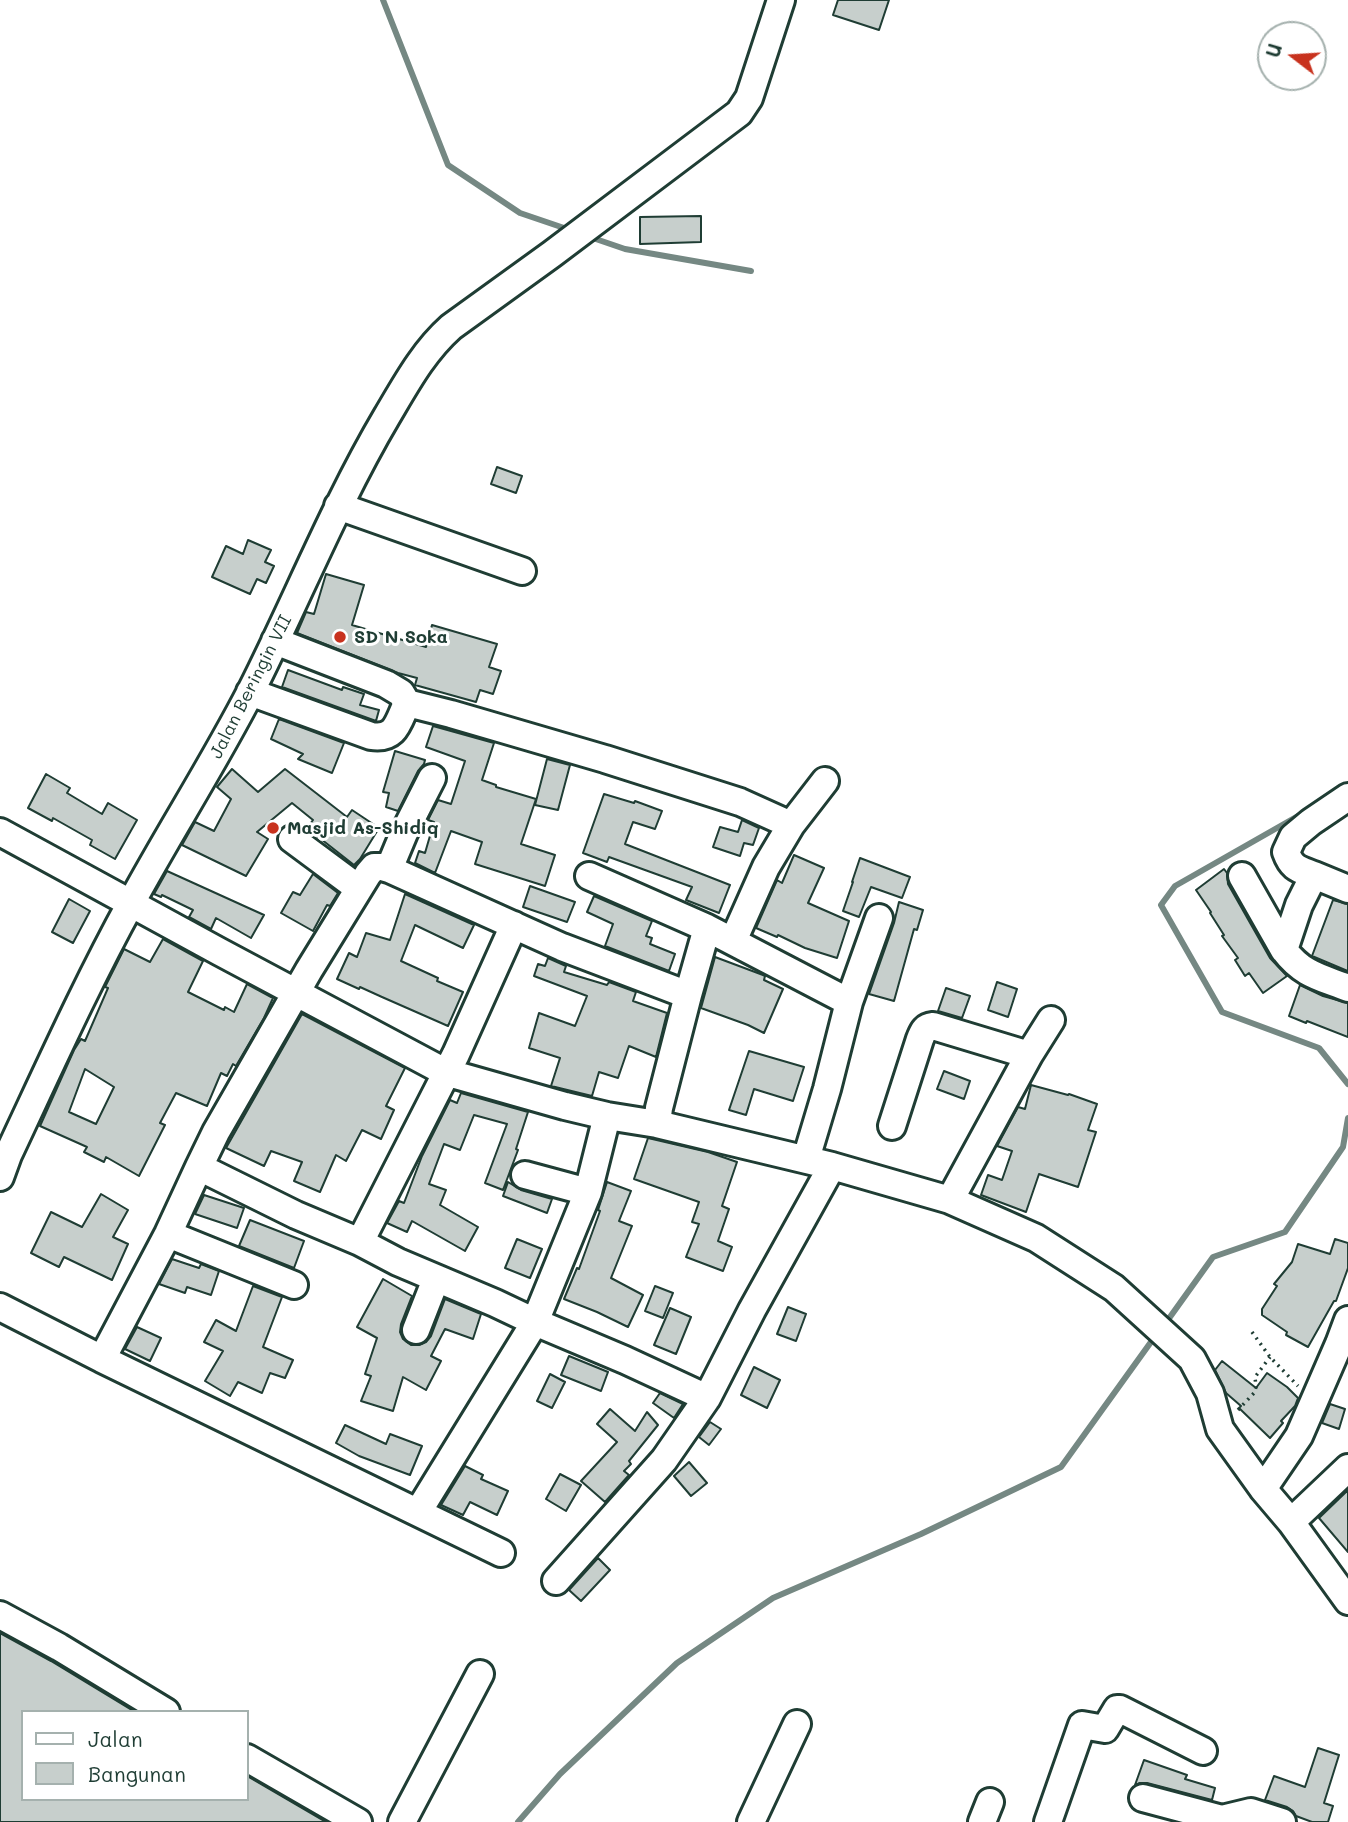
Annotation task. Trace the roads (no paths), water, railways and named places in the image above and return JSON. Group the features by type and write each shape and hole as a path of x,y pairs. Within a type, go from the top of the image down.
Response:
{"street":[{"name":"Jalan Beringin VII","path":"3,1160 131,903 250,692 338,506 374,438 428,349 451,327 739,113 748,98 781,0"},
{"path":"338,506 522,571"},
{"path":"275,641 386,684 401,693 407,703 605,758 740,802 791,825"},
{"path":"250,692 379,737 393,732 407,703"},
{"path":"389,869 432,778"},
{"path":"733,941 766,867 791,825 825,781"},
{"path":"1348,797 1293,837 1286,852 1294,867 1348,889"},
{"path":"0,832 131,903 302,983 450,1064 565,1106 607,1116 658,1117 950,1200 1036,1238 1114,1288 1192,1359 1210,1393 1220,1429 1348,1601"},
{"path":"292,839 358,888"},
{"path":"102,1359 168,1234 216,1132 358,888 374,867 389,869 562,947 688,995"},
{"path":"1284,950 1299,905 1314,875"},
{"path":"589,876 707,928 849,1002"},
{"path":"1242,876 1292,961 1304,971 1348,988"},
{"path":"806,1159 849,1002 879,918"},
{"path":"360,1242 450,1064 514,925"},
{"path":"658,1117 707,928"},
{"path":"950,1200 1051,1020"},
{"path":"892,1126 920,1039 928,1026 1029,1055"},
{"path":"418,1512 535,1322 588,1192 607,1116"},
{"path":"556,1581 664,1460 706,1398 832,1166"},
{"path":"199,1167 436,1279 625,1360 706,1398"},
{"path":"525,1175 588,1192"},
{"path":"168,1234 294,1285"},
{"path":"416,1330 436,1279"},
{"path":"0,1307 501,1553"},
{"path":"1264,1489 1299,1436 1348,1320"},
{"path":"1291,1522 1348,1468"},
{"path":"0,1615 59,1647 163,1710"},
{"path":"402,1822 480,1674"},
{"path":"1048,1822 1082,1725 1105,1729 1117,1709 1120,1709 1203,1751"},
{"path":"751,1822 797,1724"},
{"path":"248,1759 358,1822"},
{"path":"1143,1798 1222,1819 1251,1812 1282,1822"}],"waterway":[{"path":"383,0 448,165 520,213 570,230"},
{"path":"587,236 625,249 751,271"},
{"path":"1305,812 1175,886 1161,905 1222,1012 1319,1048 1348,1084"},
{"path":"1165,1324 1213,1257 1285,1232 1343,1147 1348,1118"},
{"path":"518,1822 560,1774 677,1663 773,1598 921,1534 1061,1467 1156,1335"}],"place":[{"name":"SD N Soka","path":"340,637"},
{"name":"Masjid As-Shidiq","path":"273,828"}]}
